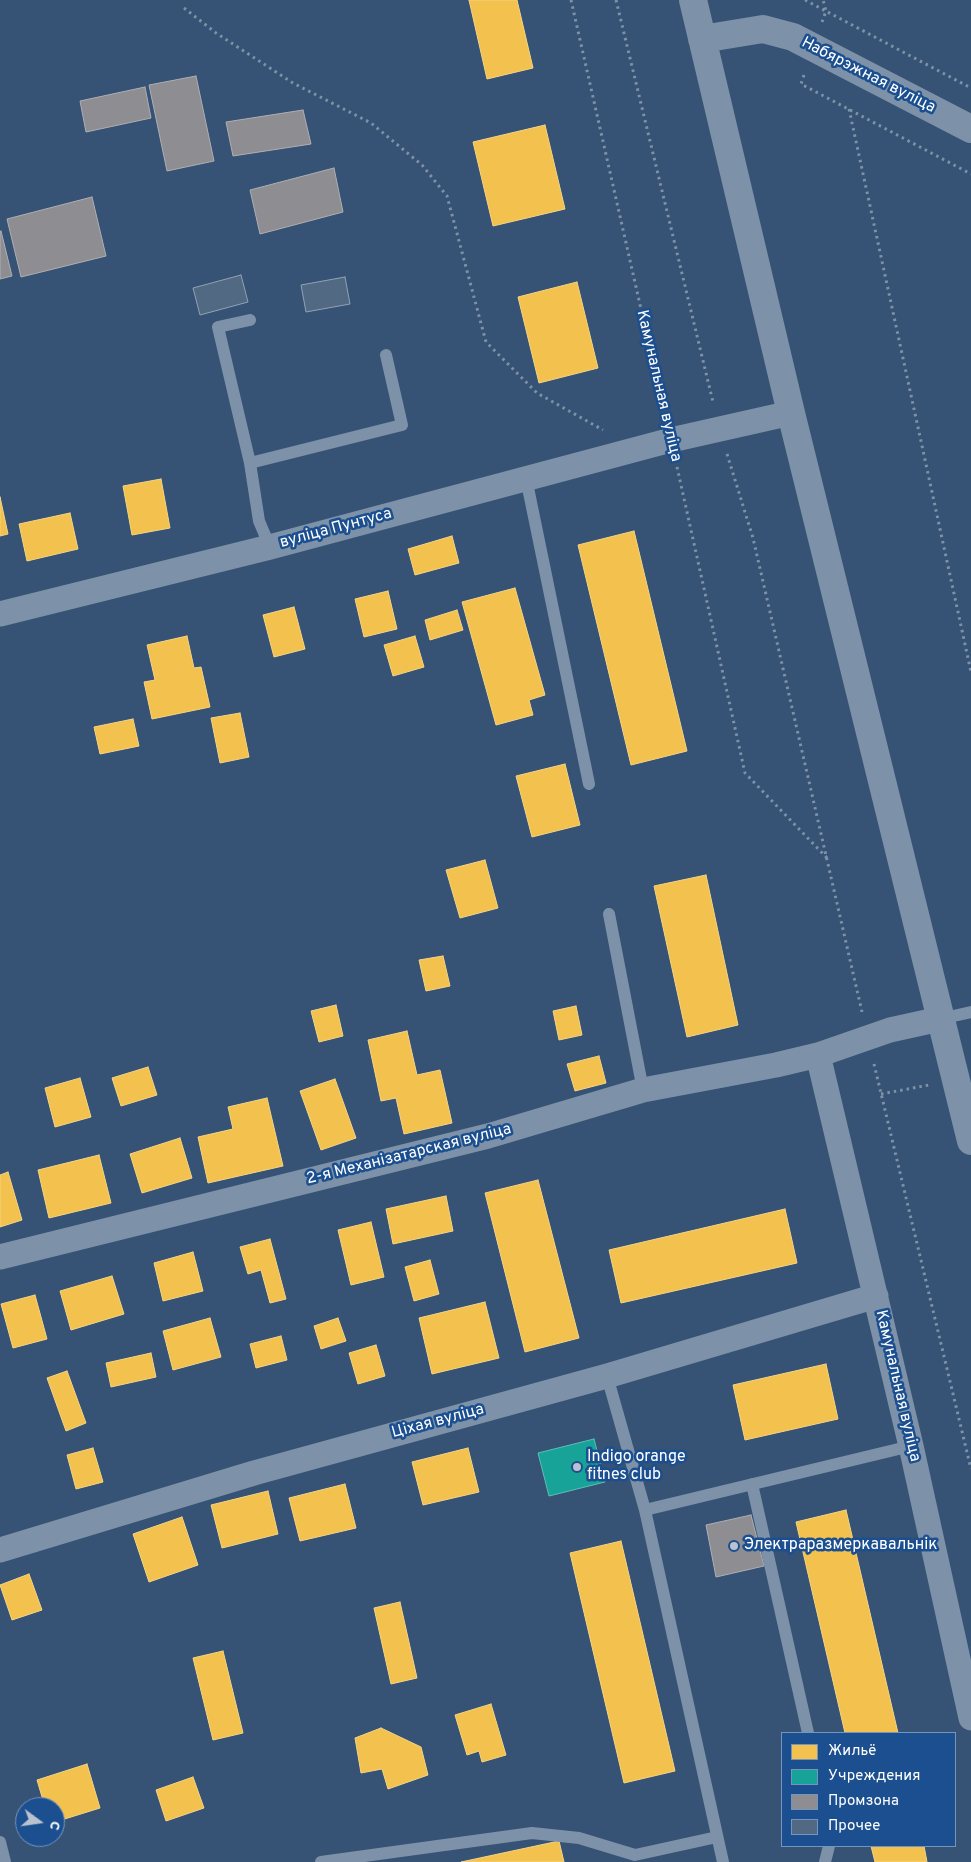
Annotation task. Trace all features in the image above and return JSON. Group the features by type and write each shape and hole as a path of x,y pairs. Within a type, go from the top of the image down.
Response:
{"street":[{"path":"693,0 791,413 971,1141"},
{"name":"Набярэжная вуліца","path":"702,39 763,30 793,37 971,129"},
{"name":"вуліца Пунтуса","path":"0,614 270,547 671,440 791,413"},
{"name":"2-я Механізатарская вуліца","path":"0,1257 488,1136 643,1090 776,1065 818,1055 867,1036 940,1019"},
{"name":"Камунальная вуліца","path":"818,1055 911,1446 971,1718"},
{"name":"Ціхая вуліца","path":"0,1550 254,1473 607,1376 876,1296"}],"lane":[{"path":"250,320 218,327 250,463 259,521 270,547"},
{"path":"250,463 402,425 386,355"},
{"path":"526,478 589,784"},
{"path":"609,914 643,1090"},
{"path":"940,1019 971,1012"},
{"path":"607,1376 646,1510 723,1862"},
{"path":"646,1510 911,1446"},
{"path":"752,1484 808,1732"},
{"path":"321,1862 532,1833 579,1838 634,1858 717,1837"},
{"path":"0,1842 5,1862"},
{"path":"825,1862 828,1847"}],"path":[{"name":"Камунальная вуліца","path":"571,0 745,773 827,859 867,1036"},
{"path":"805,0 971,88"},
{"path":"184,8 216,33 293,83 371,123 422,165 447,196 486,342 537,393 604,430"},
{"path":"971,174 849,109 971,672"},
{"path":"867,1036 971,1469"}],"building: Жильё":[{"path":"469,0 517,0 533,68 487,79"},
{"path":"545,125 565,209 493,226 473,142"},
{"path":"577,282 598,368 539,383 518,297"},
{"path":"161,479 170,528 132,535 123,486"},
{"path":"0,497 8,534 0,536"},
{"path":"70,513 78,549 27,561 19,524"},
{"path":"634,531 687,751 631,765 578,545"},
{"path":"452,536 459,563 415,575 408,549"},
{"path":"515,588 545,695 529,700 533,715 496,725 462,602"},
{"path":"388,591 397,629 364,637 355,599"},
{"path":"294,607 305,649 274,657 263,615"},
{"path":"457,610 463,630 430,640 425,620"},
{"path":"187,636 194,668 201,667 210,707 152,719 144,682 155,680 147,645"},
{"path":"415,636 424,667 393,676 384,645"},
{"path":"240,713 249,757 220,763 211,718"},
{"path":"133,719 139,746 100,754 94,727"},
{"path":"565,764 580,825 532,837 516,776"},
{"path":"485,860 498,908 460,918 446,870"},
{"path":"706,875 738,1025 687,1037 654,886"},
{"path":"443,956 450,986 426,991 419,960"},
{"path":"336,1005 343,1036 319,1042 311,1011"},
{"path":"576,1006 582,1035 559,1040 553,1011"},
{"path":"407,1031 417,1075 440,1070 452,1123 404,1134 396,1098 381,1101 368,1040"},
{"path":"599,1056 606,1083 575,1091 567,1064"},
{"path":"148,1067 157,1095 121,1106 112,1078"},
{"path":"80,1078 91,1117 55,1127 45,1088"},
{"path":"335,1079 356,1138 321,1150 300,1091"},
{"path":"267,1098 283,1166 208,1183 198,1137 233,1129 228,1107"},
{"path":"180,1138 192,1178 142,1193 130,1154"},
{"path":"99,1155 111,1203 49,1218 38,1170"},
{"path":"8,1172 22,1220 0,1227 0,1175"},
{"path":"538,1180 579,1338 525,1352 485,1193"},
{"path":"446,1196 453,1231 393,1244 386,1209"},
{"path":"785,1209 797,1263 621,1303 609,1250"},
{"path":"371,1222 384,1277 351,1285 338,1230"},
{"path":"270,1239 286,1299 270,1303 261,1270 248,1274 240,1247"},
{"path":"193,1252 203,1291 163,1301 154,1263"},
{"path":"430,1260 439,1294 414,1301 405,1267"},
{"path":"112,1276 124,1314 71,1330 60,1291"},
{"path":"35,1295 47,1339 13,1348 1,1304"},
{"path":"485,1302 499,1358 432,1374 419,1318"},
{"path":"210,1318 221,1357 173,1370 163,1331"},
{"path":"338,1318 346,1341 321,1349 314,1326"},
{"path":"281,1336 287,1360 256,1368 250,1344"},
{"path":"376,1345 385,1376 358,1384 349,1353"},
{"path":"151,1353 156,1377 111,1387 106,1363"},
{"path":"826,1364 838,1419 745,1440 733,1385"},
{"path":"67,1371 86,1423 66,1431 47,1378"},
{"path":"93,1448 103,1482 76,1489 67,1455"},
{"path":"468,1448 479,1492 423,1505 412,1462"},
{"path":"345,1484 356,1528 300,1541 289,1498"},
{"path":"268,1491 278,1534 222,1548 211,1505"},
{"path":"846,1510 898,1732 845,1732 796,1522"},
{"path":"182,1517 198,1565 149,1582 133,1534"},
{"path":"621,1541 675,1771 624,1783 570,1553"},
{"path":"29,1574 42,1610 12,1620 0,1585"},
{"path":"400,1602 417,1678 391,1684 374,1608"},
{"path":"223,1651 243,1733 213,1740 193,1658"},
{"path":"491,1704 506,1755 482,1762 479,1751 467,1755 455,1715"},
{"path":"381,1728 421,1747 428,1775 388,1789 382,1769 361,1773 355,1738"},
{"path":"87,1764 100,1808 65,1819 65,1797 42,1797 37,1780"},
{"path":"193,1777 204,1808 166,1821 156,1790"},
{"path":"559,1841 564,1862 461,1862"},
{"path":"871,1847 924,1847 927,1862 875,1862"}],"building: Учреждения":[{"path":"594,1439 605,1482 549,1496 538,1453"}],"building: Промзона":[{"path":"196,76 214,161 167,171 149,85"},
{"path":"145,87 151,118 86,132 80,101"},
{"path":"303,110 311,144 233,156 226,122"},
{"path":"334,168 343,212 260,234 250,190"},
{"path":"92,197 106,256 21,277 7,219"},
{"path":"0,232 12,276 0,279"},
{"name":"Электраразмеркавальнік","path":"751,1515 764,1566 716,1577 706,1525"}],"building: Прочее":[{"path":"241,275 248,302 200,315 193,288"},
{"path":"345,277 350,304 306,312 301,285"}],"place":[{"name":"Indigo orange fitnes club","path":"577,1467"},
{"name":"Электраразмеркавальнік","path":"734,1546"}]}
